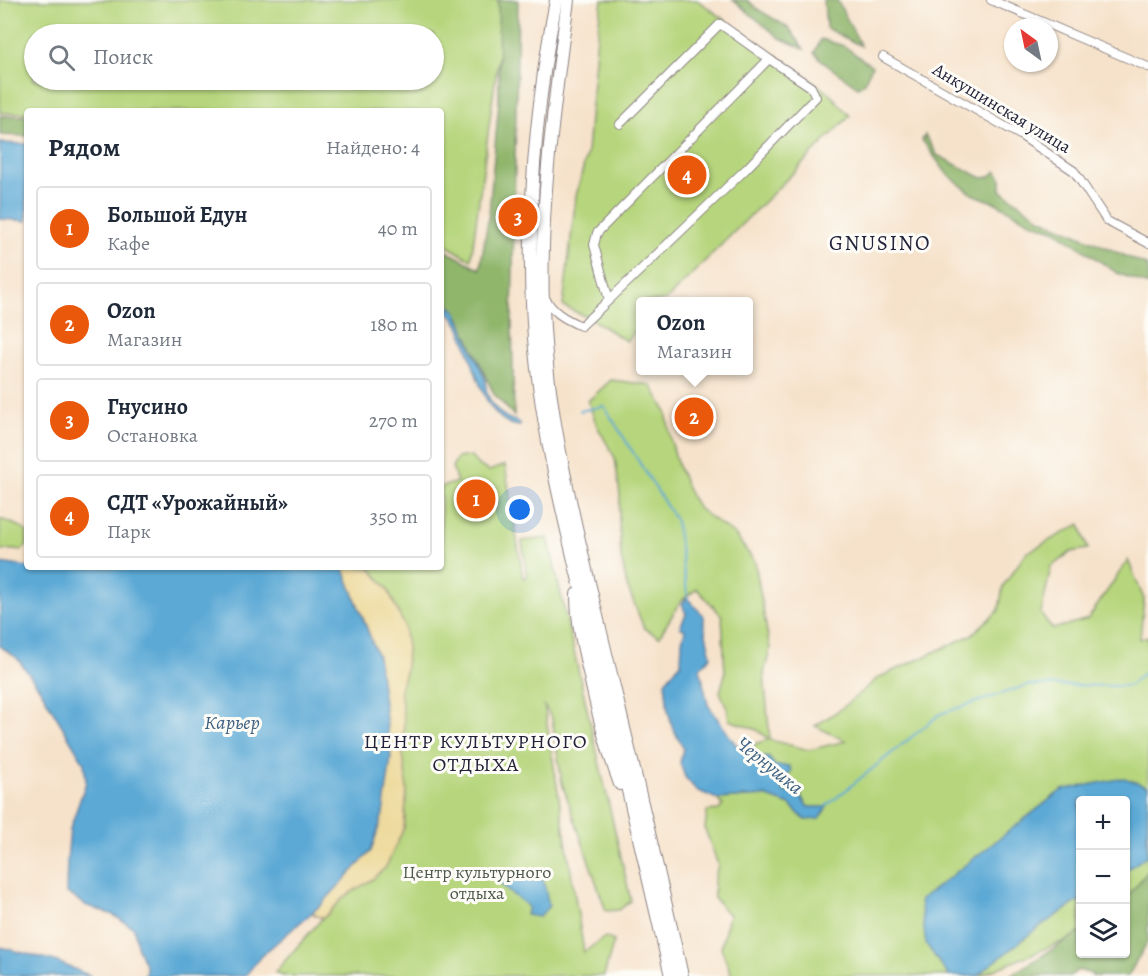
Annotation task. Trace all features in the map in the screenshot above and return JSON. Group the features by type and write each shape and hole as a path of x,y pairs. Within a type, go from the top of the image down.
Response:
{"highway":[{"path":"550,0 549,35 532,203 533,322 544,417 574,560 671,976"},
{"path":"549,35 556,0"},
{"path":"568,0 547,162 543,293 548,374 584,561 682,976"}],"street":[{"path":"992,0 1148,67"},
{"path":"543,293 553,310 563,318 581,326 746,169 816,97 811,87 720,24 620,124"},
{"name":"Анкушинская улица","path":"883,57 1020,135 1074,171 1107,220 1148,243"},
{"path":"609,300 594,245 597,233 769,59"}],"green space":[{"path":"0,0 506,0 471,260 444,244 444,108 24,108 24,113 0,113"},
{"path":"498,0 518,0 512,321 514,416 494,394 456,311 444,298 444,250 480,269 489,214 499,101"},
{"path":"602,0 697,0 829,93 850,116 669,297 636,297 636,331 626,341 593,320 563,306 576,196 587,153"},
{"path":"733,0 747,0 789,28 804,49 780,38"},
{"path":"824,0 837,0 861,46 826,28"},
{"path":"821,39 844,46 872,66 864,83 858,87 814,53"},
{"path":"0,116 24,116 24,136 0,135"},
{"path":"925,135 937,155 982,178 989,177 996,171 1001,178 1001,190 1040,218 1148,266 1148,285 1117,273 1056,231 1030,222 996,203 972,194 947,174 922,140"},
{"path":"611,380 651,385 666,411 678,466 691,497 699,509 735,535 755,562 770,649 764,674 770,740 809,750 846,741 815,726 841,709 878,678 971,635 999,610 1003,586 1026,553 1080,524 1088,549 1071,552 1051,567 1041,614 1053,629 1088,619 1128,560 1144,599 1140,639 1148,636 1148,871 1130,894 1130,796 1076,796 1076,935 1071,938 979,976 732,976 721,948 729,915 714,898 714,881 718,865 705,829 707,811 719,810 723,805 717,799 765,796 790,805 805,820 826,807 808,807 799,794 784,792 779,785 791,771 775,766 769,758 758,756 752,745 769,739 757,730 729,720 720,692 725,674 722,616 697,589 681,601 659,637 644,628 627,586 621,557 620,495 615,458 597,426 588,401"},
{"name":"Центр культурного отдыха","path":"470,456 478,465 489,471 505,465 523,578 527,577 522,541 548,538 631,901 619,910 606,911 562,783 552,719 544,705 584,952 605,937 614,941 604,976 282,976 275,972 394,837 394,756 381,654 364,570 444,570 444,486 457,482 452,467 457,458"},
{"path":"0,519 24,530 24,548 0,550"},
{"path":"1148,871 1148,941 1128,976 1092,976 1092,974 1078,970 1070,976 1009,976 1076,934 1076,958 1130,958 1130,894"}],"sand":[{"path":"344,570 372,570 387,588 404,625 407,647 406,669 400,689 407,790 404,828 386,867 373,879 344,897 325,917 319,917 312,913 322,904 388,779 391,758 378,657"}],"water":[{"path":"0,143 24,144 24,221 0,219"},
{"path":"444,303 456,311 486,381 491,402 502,414 520,423 520,426 504,420 491,407 460,329 452,315 444,310"},
{"name":"Карьер","path":"0,563 24,566 24,570 344,570 378,657 391,758 383,814 371,851 322,904 261,956 245,976 145,976 146,967 137,946 134,928 113,915 85,905 66,892 70,829 86,782 84,763 40,689 17,658 0,646"},
{"path":"687,598 704,616 711,656 700,668 708,705 736,745 752,745 758,756 769,758 775,766 789,766 791,771 779,785 784,792 799,794 808,807 827,807 819,819 805,820 790,805 765,796 717,799 696,790 685,777 680,763 683,748 672,726 665,682 681,663 685,630 680,627 686,614 682,604"},
{"path":"1124,778 1148,786 1147,856 1130,867 1130,796 1076,796 1076,903 1036,929 977,976 949,976 926,944 920,900 1062,790"},
{"path":"516,869 543,879 549,906 539,917 526,915 528,907 506,889 499,880 498,874"},
{"path":"0,947 55,961 91,976 0,976"}],"waterway":[{"name":"Чернушка","path":"580,411 604,406 676,521 688,599"},
{"name":"Чернушка","path":"825,807 940,714 1028,685 1128,686 1148,670"}],"place":[{"name":"СДТ «Урожайный»","path":"687,175"},
{"name":"Гнусино","path":"518,217"},
{"name":"Ozon","path":"694,417"},
{"name":"Большой Едун","path":"476,499"}],"district":[{"name":"GNUSINO","path":"880,243"},
{"name":"ЦЕНТР КУЛЬТУРНОГО ОТДЫХА","path":"476,752"}]}
